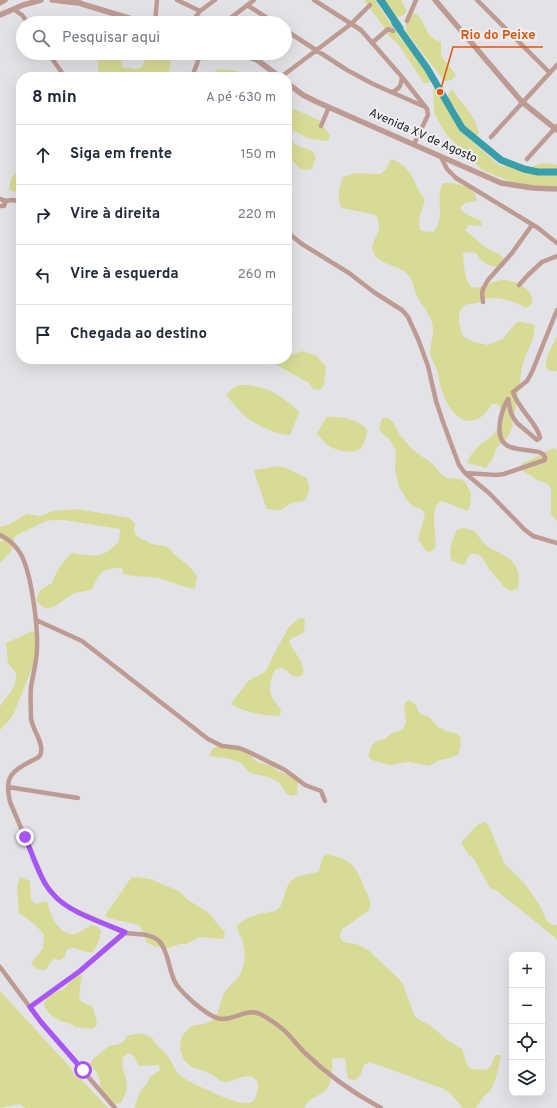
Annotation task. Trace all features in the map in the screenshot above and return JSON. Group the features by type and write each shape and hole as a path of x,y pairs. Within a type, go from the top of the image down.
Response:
{"street":[{"path":"0,3 5,0"},
{"path":"0,16 23,5 41,0"},
{"path":"52,0 82,4 122,16"},
{"path":"75,0 82,4"},
{"path":"156,16 157,0"},
{"path":"177,0 200,11"},
{"path":"197,16 200,11 215,0"},
{"path":"233,16 254,0"},
{"path":"314,0 361,30 402,77 427,109 428,115 414,144"},
{"path":"407,21 416,0"},
{"path":"435,0 522,102 556,128 527,159"},
{"path":"476,0 550,73"},
{"path":"13,9 22,15 23,5"},
{"path":"247,5 264,16"},
{"path":"288,72 351,24 370,5"},
{"path":"372,43 388,29 393,31"},
{"path":"292,34 347,70 373,84 424,106"},
{"path":"53,60 61,72"},
{"path":"194,72 198,60"},
{"path":"257,60 274,72"},
{"path":"491,137 557,65"},
{"path":"392,92 398,90 400,87 402,77"},
{"name":"Avenida XV de Agosto","path":"292,87 303,95 329,107 501,183 533,188 557,189"},
{"path":"320,126 329,107"},
{"path":"441,157 447,169 456,178 532,225 557,243"},
{"path":"0,206 5,205 2,200 16,201"},
{"path":"483,302 482,294 488,280 512,253 532,225"},
{"path":"292,236 402,310 413,326 428,366 436,401 459,465 465,473 489,493 524,529 533,536 557,542"},
{"path":"519,285 542,262 557,256"},
{"path":"465,473 496,475 504,474 545,460 543,454 539,452 510,447 500,437 498,431 505,403 513,392 527,381 557,310"},
{"path":"508,398 513,417 539,440 540,436 538,431 518,403 513,392"},
{"path":"0,535 10,541 24,561 31,588 38,632 37,650 31,688 31,720 42,746 41,755 14,772 8,782 8,787 12,807 45,884 52,894 64,905 79,913 125,932 147,935 159,940 163,947 174,982 194,1003 213,1017 220,1019 251,1013 259,1014 284,1030 304,1052 335,1079 381,1108"},
{"path":"36,620 82,641 208,740 222,746 239,748 285,770 306,786 321,791 325,801"},
{"path":"8,787 78,798"},
{"path":"30,1007 80,971 125,932"},
{"path":"0,967 41,1022 115,1108"}],"green space":[{"path":"364,0 375,0 401,39 426,66 431,77 429,83 424,83 398,44 389,36"},
{"path":"384,0 401,0 407,11 401,16 392,16"},
{"path":"414,13 421,19 431,36 441,42 441,55 456,75 451,80 445,81 441,77 407,33 407,22"},
{"path":"98,60 122,60 122,67 136,69 142,67 145,60 171,60 169,72 98,72"},
{"path":"218,69 239,72 214,72"},
{"path":"433,88 439,89 458,126 466,136 499,165 529,170 538,164 545,163 557,165 557,187 529,186 512,182 482,170 446,134 434,112"},
{"path":"453,89 475,121 479,133 475,137 466,133 457,110 448,98 448,95"},
{"path":"292,108 319,120 330,136 328,141 310,139 294,131 292,132"},
{"path":"292,140 301,147 313,151 316,157 312,169 300,169 292,160"},
{"path":"391,159 402,165 410,173 420,193 424,197 424,205 419,221 421,231 433,232 437,226 440,213 440,195 443,183 460,184 473,191 477,201 465,203 460,208 471,217 480,220 482,226 469,225 465,230 485,247 502,256 506,263 503,268 494,266 485,263 476,253 463,253 467,280 471,287 475,288 502,280 507,280 523,286 527,289 532,298 532,304 526,308 514,302 496,298 487,298 477,303 466,305 459,314 459,322 463,337 474,342 488,345 504,338 517,322 535,325 533,339 522,368 512,428 507,438 497,447 493,458 486,468 467,463 477,448 489,439 497,430 500,424 501,409 498,404 492,404 484,414 477,419 469,421 462,419 455,414 445,398 439,382 438,373 431,358 432,323 429,315 416,294 410,277 402,270 380,260 373,252 372,248 379,227 379,221 376,215 342,208 339,201 340,185 343,177 355,173 381,174 386,169"},
{"path":"16,174 16,191 9,189 11,178"},
{"path":"557,336 557,371 549,371 545,366 548,354"},
{"path":"302,351 317,356 326,367 324,386 319,390 313,389 309,383 275,364 292,364 292,354"},
{"path":"241,385 250,385 272,392 299,411 290,435 276,433 269,430 241,413 226,396 232,389"},
{"path":"326,417 348,419 363,426 367,430 361,448 355,451 346,452 325,443 317,434"},
{"path":"382,418 388,418 393,422 400,435 413,450 433,464 442,475 447,478 460,479 465,482 471,493 468,511 440,501 436,506 434,517 436,542 435,548 430,552 425,550 418,539 425,514 421,509 414,507 409,503 399,487 395,469 396,451 390,440 379,430"},
{"path":"553,448 557,450 557,521 551,514 551,489 548,484 537,480 519,468 523,463"},
{"path":"278,466 286,468 307,478 309,484 308,493 304,501 292,503 280,510 267,509 254,471"},
{"path":"77,509 130,518 135,524 134,530 136,536 152,544 165,546 189,566 197,576 195,589 158,578 123,574 122,568 114,568 105,570 99,576 91,590 75,593 50,608 45,608 36,600 40,590 52,583 58,570 69,556 72,553 92,556 103,554 119,541 120,529 64,520 46,521 15,536 11,551 0,563 0,542 4,540 0,539 0,527 10,524 27,514 40,516 53,511"},
{"path":"463,528 475,531 488,547 513,562 518,572 518,588 512,591 506,589 489,569 482,557 477,554 470,554 464,565 452,561 450,550 452,541 457,530"},
{"path":"299,618 305,619 304,632 289,641 301,662 303,675 297,677 281,668 276,669 271,678 270,690 272,697 281,710 279,716 254,713 231,704 248,681 266,671 289,627"},
{"path":"36,631 37,656 11,718 0,730 0,706 14,687 16,679 16,673 8,663 6,643"},
{"path":"408,700 415,705 419,713 429,717 438,727 449,732 456,733 461,737 458,755 440,760 429,766 409,762 389,765 372,760 368,756 372,745 377,741 385,739 390,734 403,729 406,722 404,705"},
{"path":"217,746 248,751 255,761 272,766 278,771 288,775 298,782 297,794 291,796 286,793 279,782 268,777 250,773 241,763 231,759 209,756 212,749"},
{"path":"485,822 489,826 504,863 524,883 539,904 547,921 552,925 557,925 557,939 497,891 490,888 474,859 469,855 461,842 477,825"},
{"path":"326,854 342,858 352,865 359,875 370,902 369,910 341,930 340,937 343,942 356,944 367,949 399,979 403,984 415,1017 431,1026 446,1039 462,1049 468,1067 486,1070 491,1066 495,1055 501,1055 493,1086 477,1106 475,1108 463,1108 449,1092 444,1089 370,1062 364,1065 360,1076 355,1080 348,1079 345,1059 338,1058 332,1059 332,1075 326,1090 311,1099 304,1108 134,1108 141,1090 146,1085 150,1077 160,1070 159,1065 139,1066 133,1055 128,1053 123,1057 122,1064 127,1083 125,1095 121,1103 108,1101 102,1093 99,1078 90,1064 108,1046 122,1043 127,1036 134,1034 148,1035 153,1039 167,1055 177,1072 183,1078 238,1102 252,1102 255,1099 258,1083 253,1077 246,1076 224,1082 205,1071 192,1067 185,1061 181,1052 181,1039 190,1027 210,1022 214,1019 225,992 241,972 244,962 244,948 237,926 250,917 277,910 282,903 289,883 295,878 319,871 322,859"},
{"path":"20,877 30,881 31,899 35,904 47,901 54,920 62,930 73,934 80,932 91,925 97,926 101,931 101,934 97,946 92,953 73,948 66,950 65,957 60,960 53,959 46,970 37,969 34,967 31,963 43,948 44,934 34,924 19,913 17,888"},
{"path":"137,877 150,879 179,891 188,900 208,912 225,932 224,938 218,939 200,937 186,944 180,944 168,948 156,947 146,942 145,936 139,925 108,918 105,915 131,878"},
{"path":"77,973 82,975 79,996 82,1002 93,1007 97,1024 93,1029 75,1027 70,1023 63,1022 53,1017 44,1005 46,997 65,988"},
{"path":"0,991 71,1068 74,1075 81,1079 108,1108 26,1108 19,1104 0,1108"}],"water":[{"path":"376,0 385,0 404,28 398,32"}],"waterway":[{"path":"395,23 427,68 462,128 501,160 524,169 538,172 557,172"}],"place":[{"name":"Rio do Peixe","path":"440,92"}],"route":[{"path":"25,837 45,884 52,894 64,905 79,913 125,932 80,971 30,1007 41,1022 83,1070"}]}
